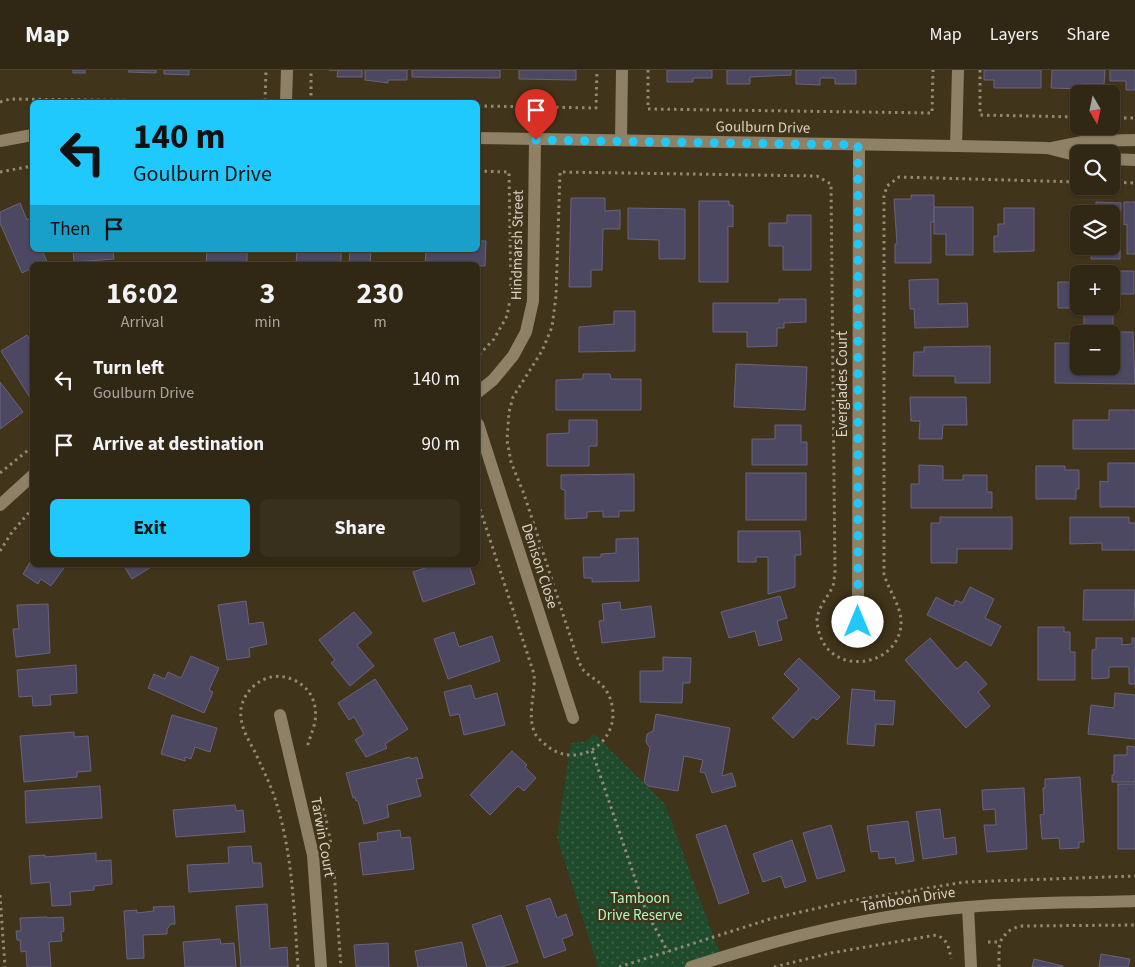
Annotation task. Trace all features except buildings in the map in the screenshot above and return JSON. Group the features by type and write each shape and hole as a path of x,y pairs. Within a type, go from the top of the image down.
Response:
{"street":[{"path":"286,100 287,70"},
{"path":"621,140 622,70"},
{"path":"956,146 958,70"},
{"path":"0,141 30,135"},
{"name":"Goulburn Drive","path":"480,138 1048,148 1088,141 1135,140"},
{"name":"Hindmarsh Street","path":"480,390 493,380 513,356 526,332 533,301 536,140"},
{"name":"Everglades Court","path":"858,145 858,622"},
{"name":"Goulburn Drive","path":"1048,148 1070,154"},
{"path":"1120,159 1135,160"},
{"name":"Denison Close","path":"480,430 573,718"},
{"path":"0,505 30,478"},
{"name":"Tarwin Court","path":"280,715 313,856 321,967"},
{"name":"Tamboon Drive","path":"691,967 807,934 887,917 968,907 1135,901"},
{"path":"968,907 971,967"}],"path":[{"path":"266,70 266,100"},
{"path":"311,70 311,100"},
{"path":"480,106 596,108 597,70"},
{"path":"648,70 648,109 932,113 933,70"},
{"path":"980,70 980,114 1070,117"},
{"path":"0,102 10,99 95,100"},
{"path":"1120,118 1135,118"},
{"path":"0,172 30,166"},
{"path":"480,171 509,172 511,294 507,316 494,339 480,354"},
{"path":"560,172 817,176 831,184"},
{"path":"887,186 899,177 1070,182"},
{"path":"1120,182 1135,183"},
{"path":"480,509 534,674 535,684 531,711 534,731 546,746 560,754 578,755 592,751 606,739 613,720 613,708 606,690 582,669 577,657 512,462 508,440 509,412"},
{"path":"0,473 30,449"},
{"path":"0,551 12,532 30,511"},
{"path":"592,751 646,911 668,952 619,967"},
{"path":"0,895 6,967"},
{"path":"999,967 998,950 1000,942 1012,928 1022,926 1135,926"},
{"path":"774,967 831,953 936,934 944,938 948,944 953,967"},
{"path":"988,942 1000,942"}],"green space":[{"name":"Tamboon Drive Reserve","path":"594,734 665,804 721,957 691,967 598,967 557,837 571,743 586,741"}],"route":[{"path":"536,140 858,145 858,622"}]}
